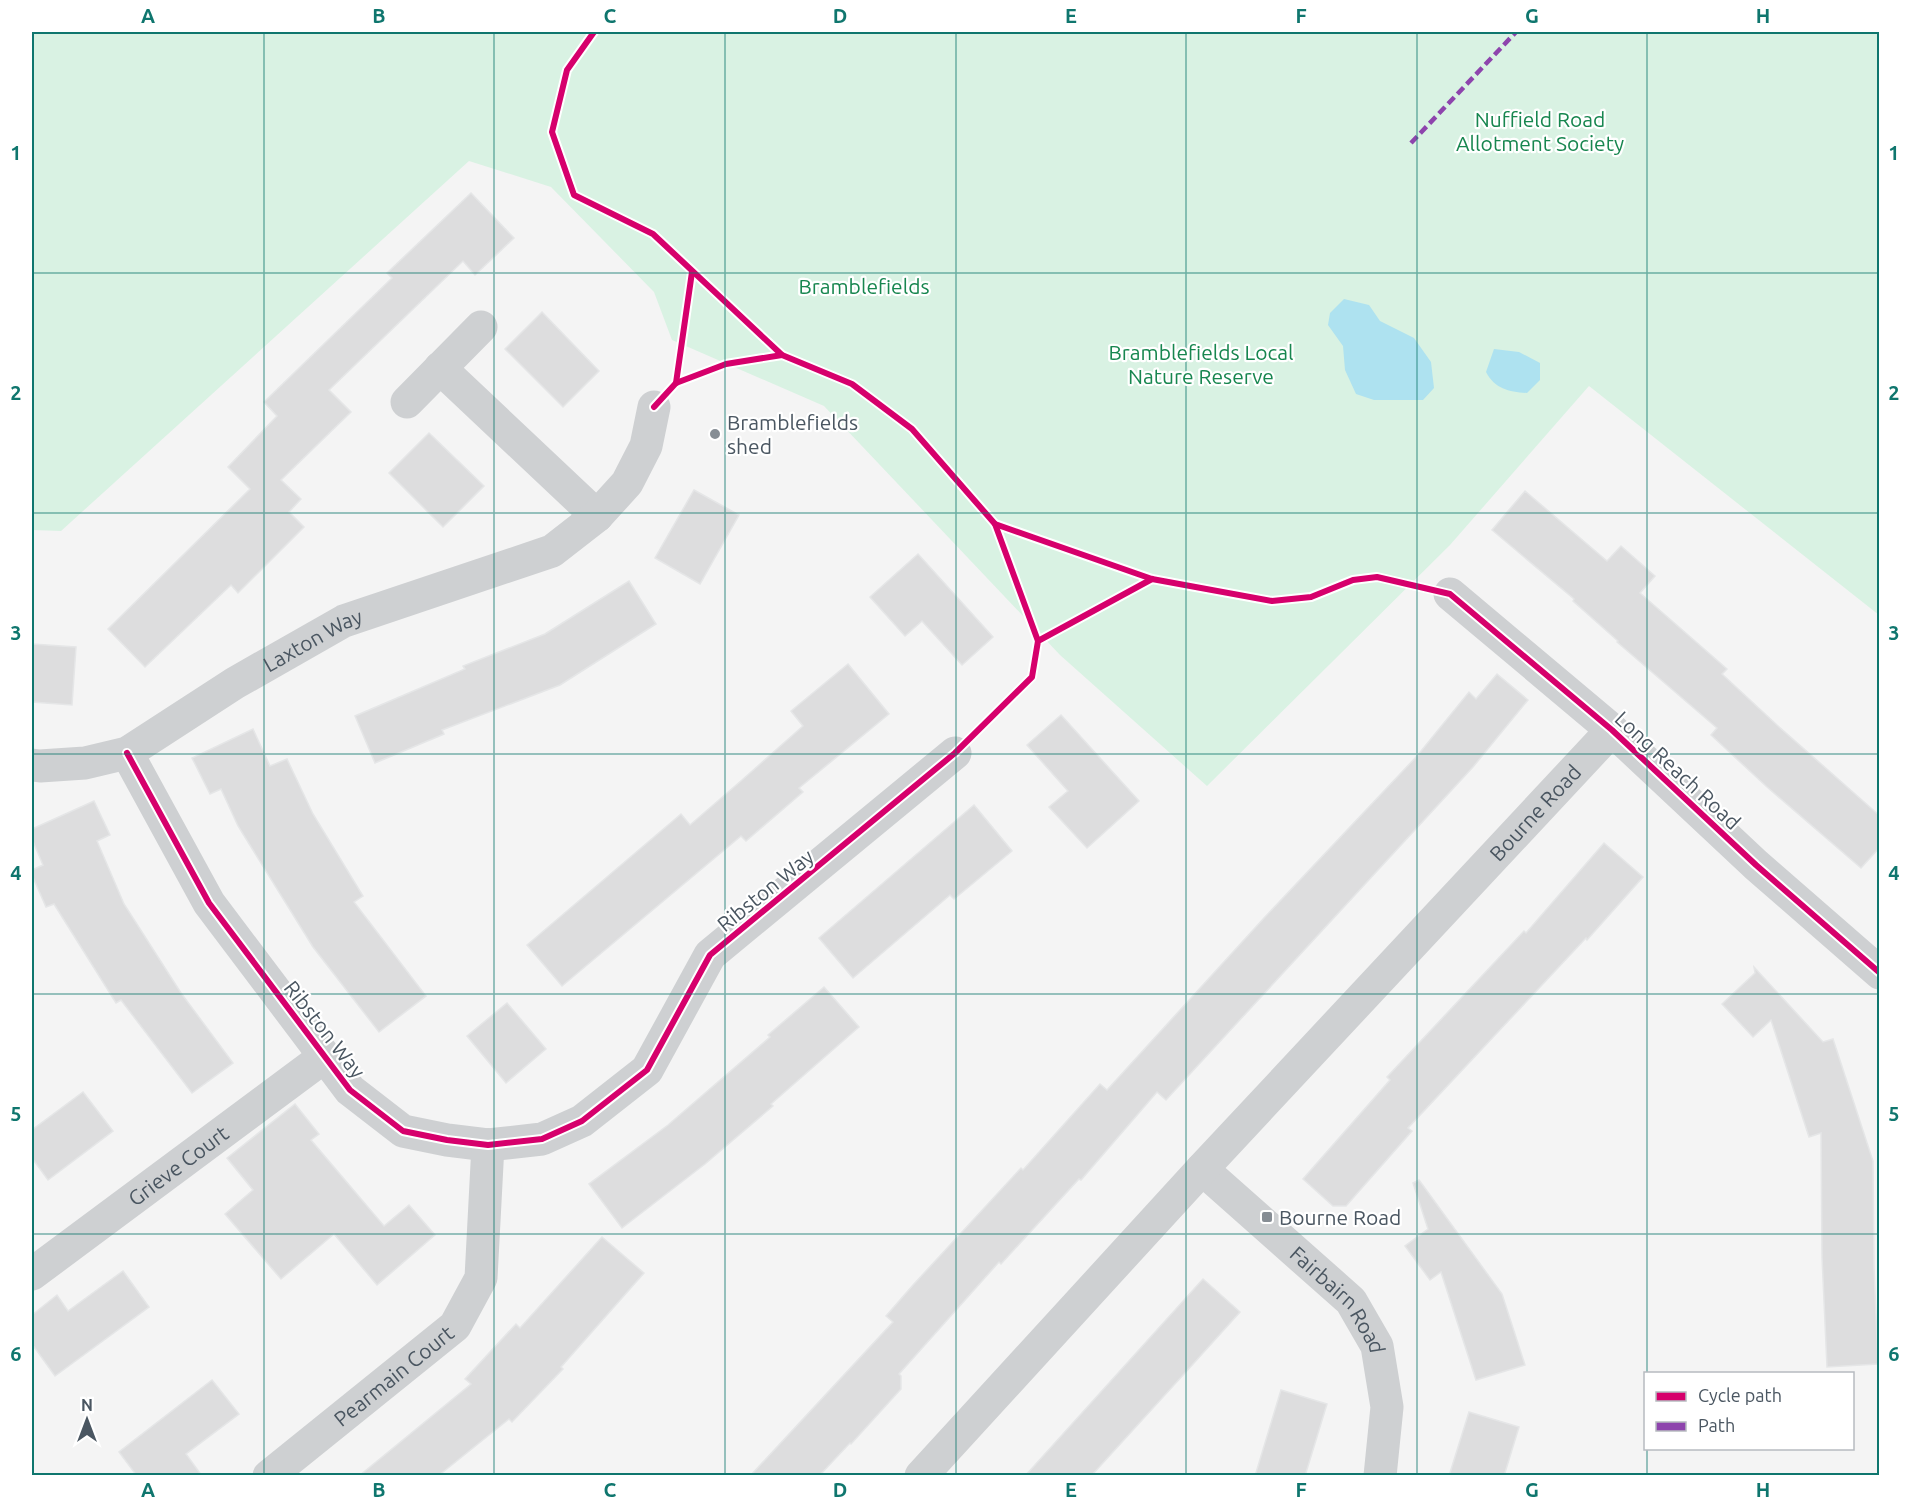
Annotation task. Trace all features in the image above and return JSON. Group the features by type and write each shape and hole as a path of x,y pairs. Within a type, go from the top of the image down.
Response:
{"street":[{"path":"407,402 481,327"},
{"path":"440,368 597,516"},
{"name":"Laxton Way","path":"32,765 85,763 127,753 235,683 344,621 552,551 597,516 627,483 646,446 654,407"},
{"name":"Long Reach Road","path":"1450,594 1612,730 1756,865 1880,973"},
{"name":"Bourne Road","path":"921,1476 1202,1169 1612,730"},
{"name":"Ribston Way","path":"127,753 209,903 350,1090 403,1131 447,1140 488,1144 542,1139 582,1121 647,1070 710,955 955,753"},
{"name":"Grieve Court","path":"32,1274 324,1058"},
{"name":"Pearmain Court","path":"269,1476 455,1326 481,1278 488,1144"},
{"name":"Fairbairn Road","path":"1202,1169 1351,1301 1377,1346 1387,1407 1380,1476"}],"green space":[{"name":"Bramblefields Local Nature Reserve","path":"32,32 1879,32 1879,615 1589,386 1450,545 1207,786 1060,655 824,406 672,340 654,292 551,187 469,161 61,531 32,530"}],"water":[{"path":"1344,299 1369,305 1380,321 1414,338 1431,362 1434,388 1423,400 1374,400 1356,394 1345,370 1343,346 1328,325 1330,313"},
{"path":"1494,349 1519,352 1540,363 1540,380 1527,393 1514,392 1498,386 1486,372"}],"building":[{"path":"471,193 514,238 475,275 463,261 329,390 351,412 281,480 301,499 289,512 304,527 238,593 231,585 145,667 108,629 250,489 228,467 277,416 264,402 392,278 387,273"},
{"path":"542,312 599,371 563,407 505,349"},
{"path":"429,433 484,486 443,527 389,473"},
{"path":"694,490 739,515 700,584 655,558"},
{"path":"1525,491 1607,561 1621,546 1655,576 1640,593 1727,669 1722,674 1880,816 1880,847 1861,868 1711,735 1717,728 1617,642 1573,601 1574,599 1492,530"},
{"path":"918,554 993,637 962,665 922,621 905,636 870,597"},
{"path":"629,581 656,624 560,685 442,730 444,734 375,763 355,716 465,669 463,666 545,634"},
{"path":"32,644 76,647 72,705 32,702"},
{"path":"848,664 889,714 799,788 803,792 746,841 741,836 562,986 527,945 681,814 690,825 742,780 803,726 791,711"},
{"path":"1497,674 1528,700 1473,767 1166,1100 1157,1092 1081,1180 1079,1179 1001,1264 999,1262 899,1374 901,1389 851,1444 819,1476 750,1476 893,1322 886,1316 1021,1168 1023,1170 1100,1084 1107,1090 1264,918 1417,756 1469,692 1476,699"},
{"path":"1061,715 1139,801 1087,848 1049,807 1068,791 1027,745"},
{"path":"253,729 270,766 287,759 313,814 363,896 354,902 426,996 379,1032 313,947 238,826 221,789 210,794 192,758"},
{"path":"94,801 110,835 97,841 124,904 181,993 233,1063 192,1093 121,1000 116,1003 54,904 46,907 32,875 32,870 43,865 32,839 32,829"},
{"path":"974,805 1012,851 954,899 950,895 853,978 819,938"},
{"path":"1604,843 1643,877 1587,940 1586,938 1408,1128 1412,1131 1346,1206 1333,1206 1303,1179 1390,1080 1387,1077 1524,931 1526,933"},
{"path":"1754,967 1823,1042 1833,1039 1873,1161 1878,1364 1827,1367 1822,1257 1821,1133 1809,1137 1771,1020 1753,1037 1722,1004 1755,973"},
{"path":"824,987 859,1027 771,1104 773,1106 705,1164 622,1228 589,1184 668,1125"},
{"path":"507,1003 546,1049 506,1083 467,1036"},
{"path":"83,1092 113,1131 48,1180 32,1158 32,1130"},
{"path":"295,1104 319,1134 311,1140 384,1226 409,1205 435,1235 377,1285 334,1234 281,1279 225,1214 253,1190 227,1158"},
{"path":"1419,1180 1502,1294 1525,1365 1476,1380 1441,1272 1430,1280 1405,1246 1428,1229 1413,1183"},
{"path":"602,1237 644,1273 561,1367 563,1369 512,1422 509,1419 438,1476 359,1476 471,1384 465,1379 516,1324 520,1328"},
{"path":"123,1271 149,1307 55,1376 32,1344 32,1315 57,1295 68,1311"},
{"path":"1203,1279 1240,1312 1184,1374 1091,1476 1025,1476"},
{"path":"212,1380 239,1414 186,1454 202,1476 137,1476 119,1452"},
{"path":"1281,1390 1327,1404 1305,1476 1255,1476"},
{"path":"1469,1412 1519,1427 1504,1476 1449,1476"}],"marked path":[{"path":"1411,143 1516,32"}],"cycle path":[{"path":"594,32 567,70 552,132 574,195 653,234 782,355 852,384 912,429 995,524 1152,579 1272,601 1311,597 1353,580 1377,577 1450,594 1612,730 1756,865 1880,973"},
{"path":"676,383 692,272"},
{"path":"654,407 676,383 726,364 782,355"},
{"path":"995,524 1038,641"},
{"path":"127,753 209,903 350,1090 403,1131 488,1145 542,1139 582,1121 647,1070 710,955 955,753 1032,677 1038,641 1152,579"}],"place":[{"name":"Bramblefields shed","path":"715,434"},
{"name":"Bourne Road","path":"1267,1217"}],"park label":[{"name":"Nuffield Road Allotment Society","path":"1540,131"},
{"name":"Bramblefields","path":"864,286"}]}
